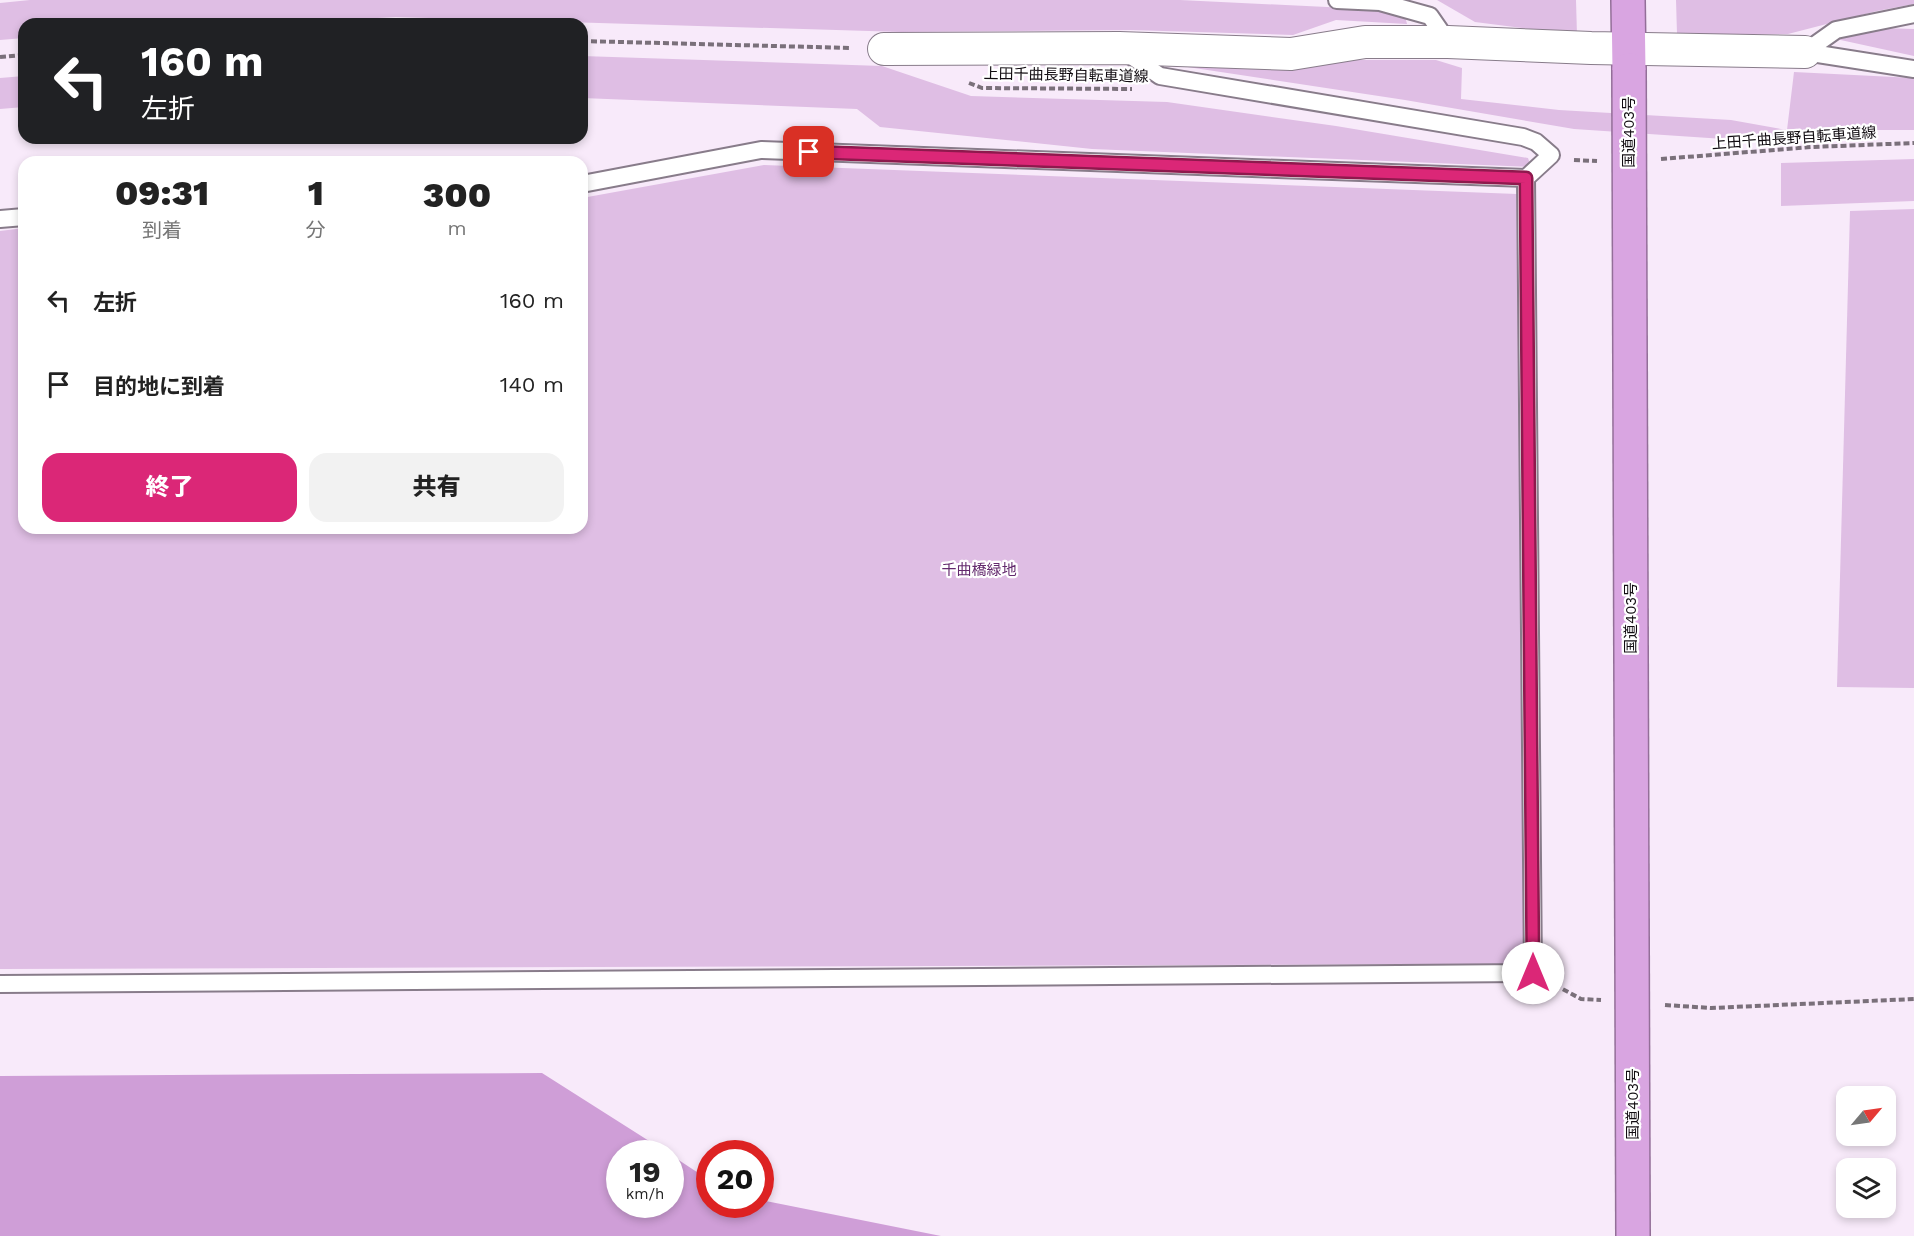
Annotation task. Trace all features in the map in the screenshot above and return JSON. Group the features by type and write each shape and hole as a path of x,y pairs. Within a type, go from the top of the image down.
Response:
{"highway":[{"name":"国道403号","path":"1628,35 1634,1236"}],"street":[{"path":"884,49 1119,48 1291,54 1365,42 1448,42 1628,35 1805,52"}],"lane":[{"path":"1337,0 1380,2 1430,16 1448,42"},
{"path":"1805,52 1836,30 1914,14"},
{"path":"588,183 761,150 1526,178 1551,155 1536,142 1523,137 1160,76 1119,48"},
{"path":"1805,52 1914,69"},
{"path":"0,984 1533,973 1526,178"},
{"path":"0,219 18,218"}],"path":[{"path":"588,41 884,49"},
{"path":"0,57 18,56"},
{"name":"上田千曲長野自転車道線","path":"960,79 982,88 1135,89"},
{"name":"上田千曲長野自転車道線","path":"1677,159 1812,147 1914,143"},
{"path":"1533,973 1581,999 1604,1001"},
{"path":"1664,1005 1711,1008 1914,999"}],"green space":[{"path":"30,0 1180,0 1389,10 1405,16 1407,24 1336,20 1293,35 1130,30 902,32 588,23 588,18 18,18 18,38 0,40 0,3"},
{"path":"1437,0 1576,0 1577,35 1475,22"},
{"path":"1676,0 1914,0 1914,4 1788,34 1677,34"},
{"path":"1883,28 1914,29 1914,56 1836,39"},
{"path":"588,56 882,66 971,96 1167,102 1336,126 1528,158 1531,167 1092,149 880,127 857,109 588,98"},
{"path":"1356,60 1436,60 1462,68 1461,99 1559,110 1731,120 1787,130 1794,72 1914,78 1914,130 1788,130 1792,139 1739,140 1574,129 1405,100 1181,66"},
{"path":"18,76 18,108 0,109 0,78"},
{"path":"1914,159 1914,201 1781,206 1781,163"},
{"name":"千曲橋緑地","path":"764,165 1517,194 1524,964 0,969 0,231 18,229 18,534 588,534 588,197"},
{"path":"1914,209 1914,688 1837,687 1850,211"}],"shaded area":[{"path":"542,1073 648,1140 606,1140 606,1218 684,1218 684,1164 696,1171 696,1218 774,1218 774,1203 941,1236 0,1236 0,1076"}],"route":[{"path":"809,152 1526,178 1533,973"}]}
